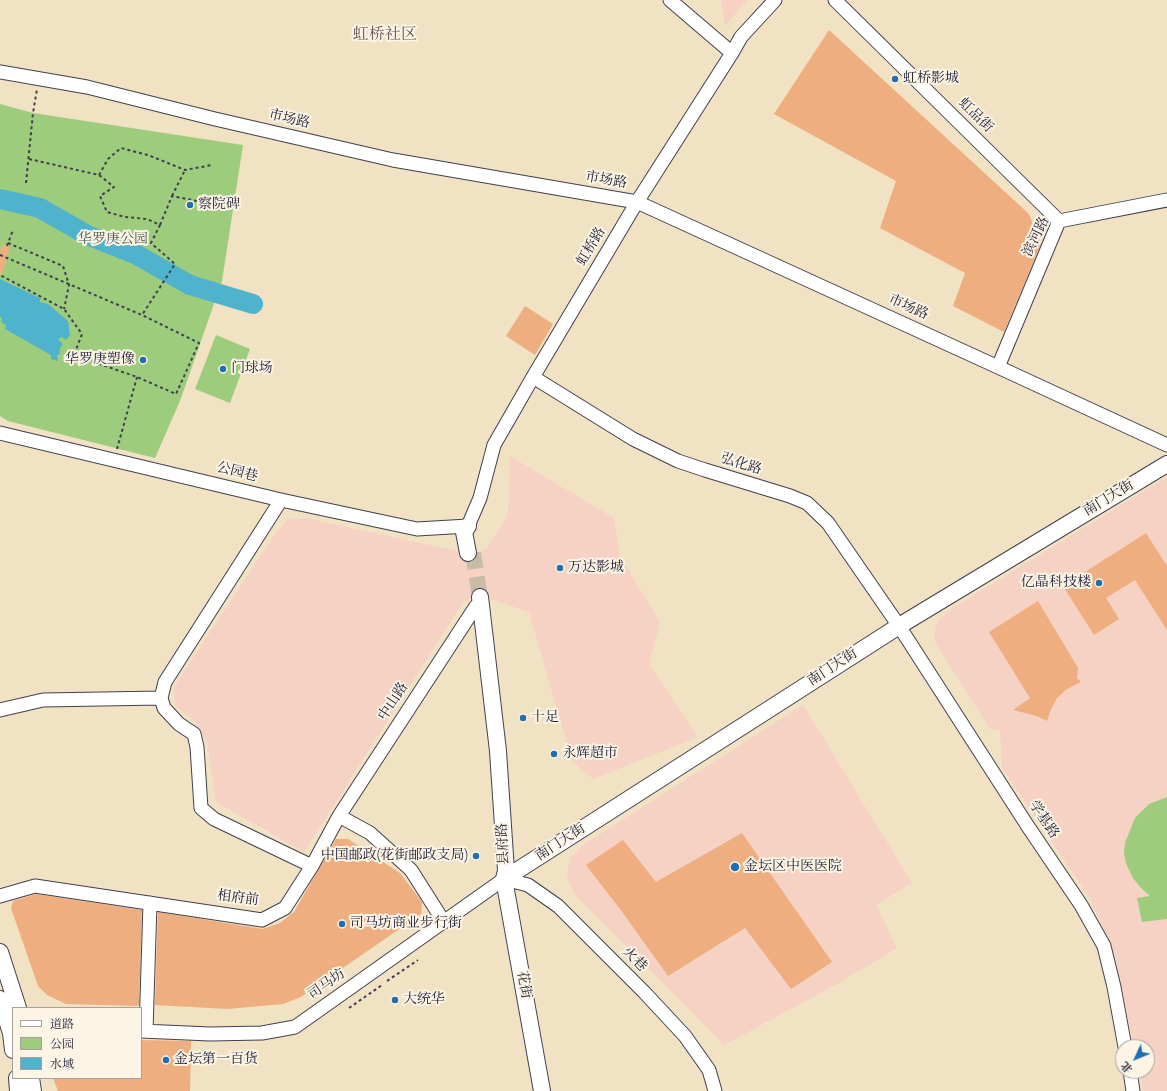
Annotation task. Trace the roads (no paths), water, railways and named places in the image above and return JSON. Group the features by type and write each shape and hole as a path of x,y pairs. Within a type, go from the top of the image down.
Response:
{"main road":[{"name":"南门大街","path":"504,879 899,626 1167,464"},
{"path":"468,526 471,533 470,553"},
{"name":"县府路","path":"477,600 498,752 506,871 504,879"},
{"name":"花街","path":"504,879 542,1091"},
{"path":"0,952 18,1007"},
{"path":"0,999 12,1047"},
{"path":"17,1079 18,1091"},
{"path":"31,1079 33,1091"}],"street":[{"path":"670,0 732,53"},
{"name":"虹桥路","path":"468,526 480,498 494,445 533,377 638,202 742,37 775,0"},
{"name":"虹品街","path":"835,0 1060,221"},
{"name":"市场路","path":"0,72 87,87 214,119 393,160 638,202 1167,445"},
{"name":"滨河路","path":"998,367 1060,221 1167,200"},
{"name":"弘化路","path":"533,377 633,439 678,461 790,496 807,503 828,523 899,626"},
{"name":"公园巷","path":"0,433 281,500 417,529 468,526"},
{"path":"281,500 165,682 161,698 164,708 180,724 194,734 197,747 201,808 214,819 312,866"},
{"name":"中山路","path":"339,816 477,600"},
{"name":"学基路","path":"899,626 1027,825 1081,905 1104,946 1114,987 1124,1039"},
{"path":"0,710 43,700 161,698"},
{"path":"339,816 370,833 411,870 444,922"},
{"name":"相府前","path":"0,896 35,886 262,920 285,908 312,866 339,816"},
{"name":"司马坊","path":"144,1031 210,1034 262,1033 295,1027 504,879"},
{"name":"火巷","path":"504,879 528,885 558,906 685,1036 709,1070 715,1091"},
{"path":"144,1031 150,903"},
{"path":"1131,1079 1133,1091"}],"water":[{"path":"0,279 40,298 40,302 48,304 68,321 70,335 66,340 62,337 58,339 63,344 60,348 60,353 57,356 58,361 51,359 51,355 5,329 6,325 1,322 2,319 0,316"}],"waterway":[{"path":"0,199 40,208 87,235 137,255 190,285 253,304"}],"tunnel":[{"path":"473,553 480,597"}],"place":[{"name":"虹桥影城","path":"895,79"},
{"name":"察院碑","path":"190,205"},
{"name":"华罗庚塑像","path":"143,360"},
{"name":"门球场","path":"223,369"},
{"name":"万达影城","path":"560,568"},
{"name":"亿晶科技楼","path":"1099,583"},
{"name":"十足","path":"523,718"},
{"name":"永辉超市","path":"554,754"},
{"name":"中国邮政(花街邮政支局)","path":"476,856"},
{"name":"金坛区中医医院","path":"735,867"},
{"name":"司马坊商业步行街","path":"342,924"},
{"name":"大统华","path":"395,1000"},
{"name":"金坛第一百货","path":"166,1060"}],"district":[{"name":"虹桥社区","path":"385,36"}],"park label":[{"name":"华罗庚公园","path":"113,240"}]}
